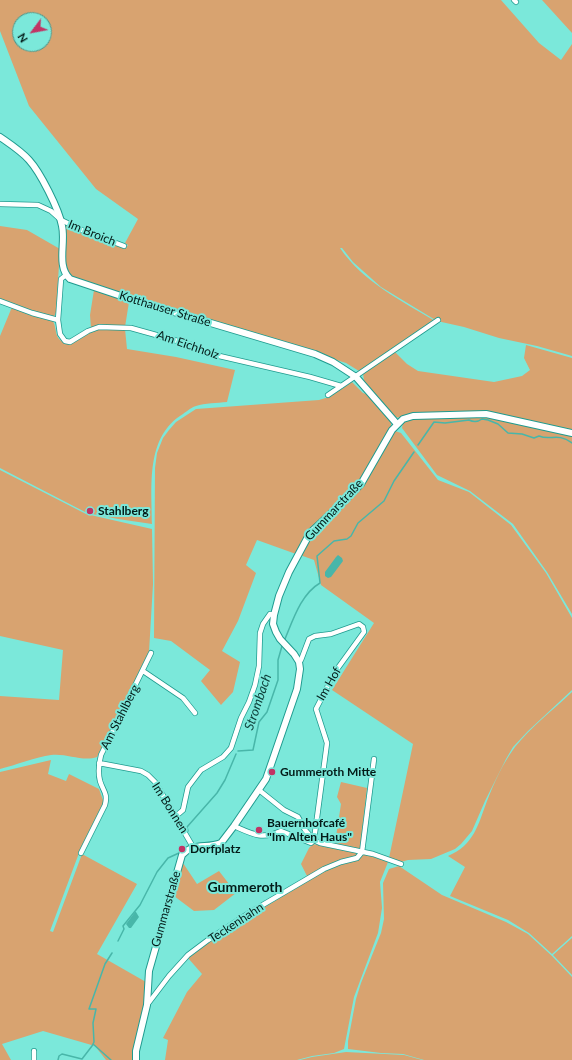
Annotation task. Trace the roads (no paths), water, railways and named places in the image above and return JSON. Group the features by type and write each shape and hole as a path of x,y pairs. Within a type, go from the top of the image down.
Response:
{"street":[{"path":"0,137 29,160 49,192 61,220 64,236 62,261 66,274"},
{"name":"Im Broich","path":"0,204 38,205 51,211 61,220 84,231 124,246"},
{"name":"Am Eichholz","path":"66,274 61,280 58,320 60,334 65,341 70,342 88,331 99,327 131,328 192,345 202,352 310,377 341,386"},
{"name":"Kotthauser Straße","path":"66,274 74,281 315,354 333,362 356,377 397,424"},
{"path":"0,301 32,313 58,320"},
{"path":"328,395 438,320"},
{"path":"397,424 403,419 414,416 486,414 572,433"},
{"name":"Gummarstraße","path":"299,662 276,632 273,624 279,596 305,540 310,533 361,484 392,430 397,424"},
{"path":"176,816 183,810 188,787 201,770 222,757 231,748 241,718 255,685 259,666 260,633 263,624 270,614 274,615"},
{"name":"Im Hof","path":"299,662 309,639 315,636 331,634 359,624 363,627 364,632 335,672 316,709 328,743 314,840"},
{"name":"Am Stahlberg","path":"99,763 112,730 151,653"},
{"path":"193,847 221,843 259,790 269,772 297,689 300,669 299,662"},
{"name":"Am Stahlberg","path":"142,671 183,698 195,713"},
{"path":"362,852 374,759"},
{"path":"81,853 107,799 106,793 99,778 99,763"},
{"name":"Im Bonnen","path":"99,763 141,771 148,775 155,782 193,847"},
{"path":"259,790 284,810 298,817 304,830 314,840 320,843 362,852 401,864"},
{"path":"234,826 258,836 274,834 281,831 311,843 314,840"},
{"name":"Gummarstraße","path":"136,1060 136,1051 147,1005 149,971 179,861 186,851 193,847"},
{"name":"Teckenhahn","path":"147,1005 169,976 188,955 208,940 249,913 324,870 341,862 357,858 362,852"},
{"path":"34,1051 34,1060"}],"water":[{"path":"338,555 343,561 331,577 328,578 325,576 325,572"},
{"path":"135,912 139,917 131,928 129,928 126,924"}],"waterway":[{"name":"Strombach","path":"418,445 434,422 445,423 469,420 479,421 482,419 498,424 508,433 522,434 534,438 539,436 547,438 558,437 572,443"},
{"name":"Strombach","path":"285,639 298,608 313,588 320,583 317,556 334,541 347,539 351,536 358,523 384,501 394,481 414,452"},
{"name":"Strombach","path":"238,751 253,750 259,722 267,712 278,680 278,660 282,646"},
{"name":"Strombach","path":"188,831 187,827 217,793 225,780 236,754"},
{"name":"Strombach","path":"118,941 124,929 123,926 140,905 157,872 168,858 179,853"},
{"name":"Strombach","path":"58,1060 59,1056 62,1054 82,1059 92,1046 94,1042 93,1023 96,1009 89,1009 105,964 112,953"},
{"path":"93,1044 111,1060"}],"place":[{"name":"Stahlberg","path":"90,511"},
{"name":"Gummeroth Mitte","path":"272,772"},
{"name":"Bauernhofcafé \"Im Alten Haus\"","path":"259,830"},
{"name":"Dorfplatz","path":"182,849"}],"district":[{"name":"Gummeroth","path":"245,887"}]}
